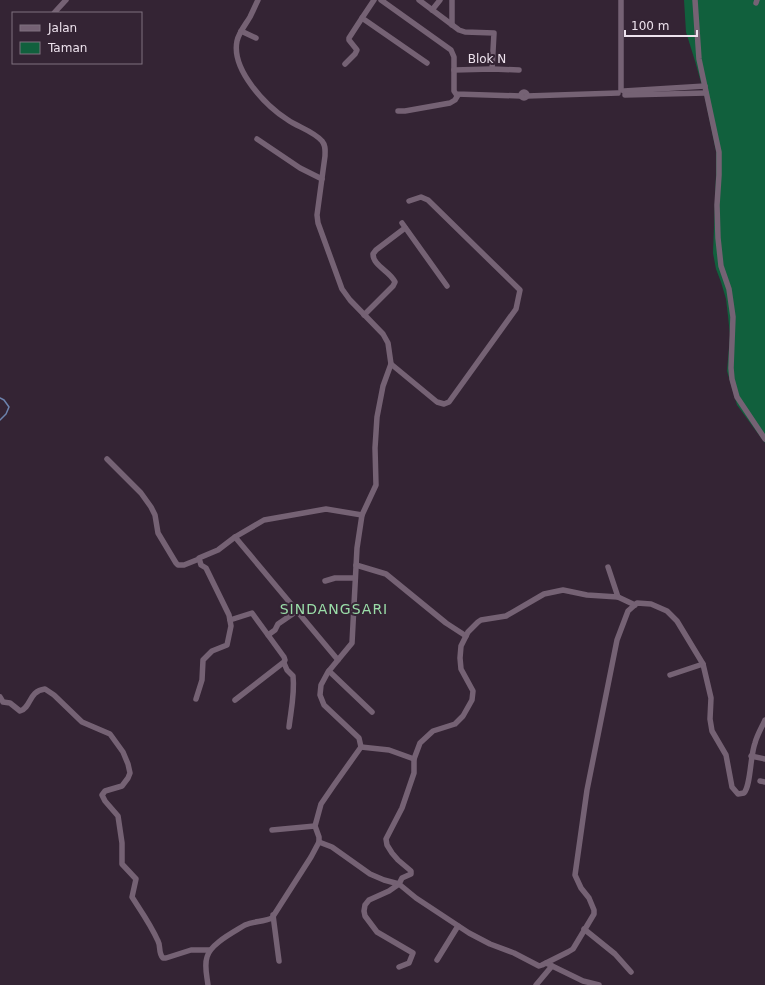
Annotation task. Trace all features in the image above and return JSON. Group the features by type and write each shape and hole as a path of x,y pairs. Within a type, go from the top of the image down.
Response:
{"street":[{"path":"55,12 66,0"},
{"path":"0,697 2,702 10,703 20,711 25,709 34,693 45,689 54,695 82,722 112,735 126,758 130,773 122,786 105,791 102,795 105,801 118,816 122,843 122,864 136,879 132,897 155,935 160,945 160,953 163,958 191,950 209,950 250,922 267,920 273,915 311,857 319,842 319,837 315,826 322,804 334,784 361,747 359,738 324,705 320,695 321,685 329,671 352,643 357,548 362,515 376,485 375,448 378,417 383,386 391,364 388,343 383,334 350,300 342,288 318,223 317,215 325,151 323,142 288,121 266,104 252,87 238,58 236,50 237,42 241,31 258,0"},
{"path":"345,64 357,50 349,40 374,0"},
{"path":"381,0 451,50 454,57 454,91 458,95 524,96 622,92 705,86"},
{"path":"419,0 459,30 465,32 494,33 492,69"},
{"path":"432,10 440,0"},
{"path":"452,0 452,25"},
{"path":"621,0 622,92"},
{"path":"695,0 699,59 719,152 717,205 719,246 721,266 728,289 733,317 732,379 737,397 765,439"},
{"path":"362,18 427,63"},
{"path":"241,31 256,38"},
{"name":"Blok N","path":"454,70 519,70"},
{"path":"622,92 706,93"},
{"path":"398,111 406,112 450,103 455,100 458,95"},
{"path":"256,138 300,168 322,179"},
{"path":"391,364 437,402 444,404 449,402 516,309 520,290 428,200 421,197 409,201"},
{"path":"364,315 393,286 395,282 393,278 375,262 373,254 404,225 447,286"},
{"path":"107,459 140,493 151,507 155,515 158,533 178,565 184,566 199,559 200,557 218,550 235,537 264,520 326,509 362,515"},
{"path":"235,537 338,660"},
{"path":"196,699 202,680 203,660 212,651 227,645 231,626 229,615 206,568 199,559"},
{"path":"356,565 386,574 446,623 466,636"},
{"path":"608,567 618,597"},
{"path":"325,581 335,578 355,578"},
{"path":"399,967 409,962 413,953 377,932 365,916 365,905 369,900 390,891 399,884 402,878 411,874 411,871 392,853 387,845 386,839 402,808 414,773 414,759 420,743 424,738 433,732 455,724 472,700 473,691 461,669 460,658 462,646 466,636 478,622 506,616 544,594 563,590 587,595 618,597 635,605"},
{"path":"319,842 332,847 370,874 383,880 399,884 416,898 458,926 490,944 514,953 539,966 573,949 594,914 594,910 588,898 578,885 575,875 587,790 617,640 628,611 638,602 645,602 667,611 677,621 703,664 711,698 710,719 712,731 726,755 732,787 738,794 746,791 755,742 762,735 765,720"},
{"path":"268,635 275,630 278,624 297,611"},
{"path":"230,620 252,612 284,657 287,670 293,676 294,680 288,727"},
{"path":"235,700 284,662"},
{"path":"670,675 703,664"},
{"path":"329,671 372,712"},
{"path":"361,747 389,750 414,759"},
{"path":"752,756 765,759"},
{"path":"272,830 315,826"},
{"path":"273,915 279,961"},
{"path":"436,960 458,926"},
{"path":"584,930 615,954 631,972"},
{"path":"208,985 206,963 209,950"},
{"path":"546,963 583,983 599,985"},
{"path":"536,985 552,966"}],"green space":[{"path":"684,0 765,0 765,443 737,405 727,371 730,335 726,299 716,269 713,253 716,151 704,93 686,32"}],"waterway":[{"path":"0,398 4,400 9,407 6,414 0,420"}],"district":[{"name":"SINDANGSARI","path":"334,609"}]}
